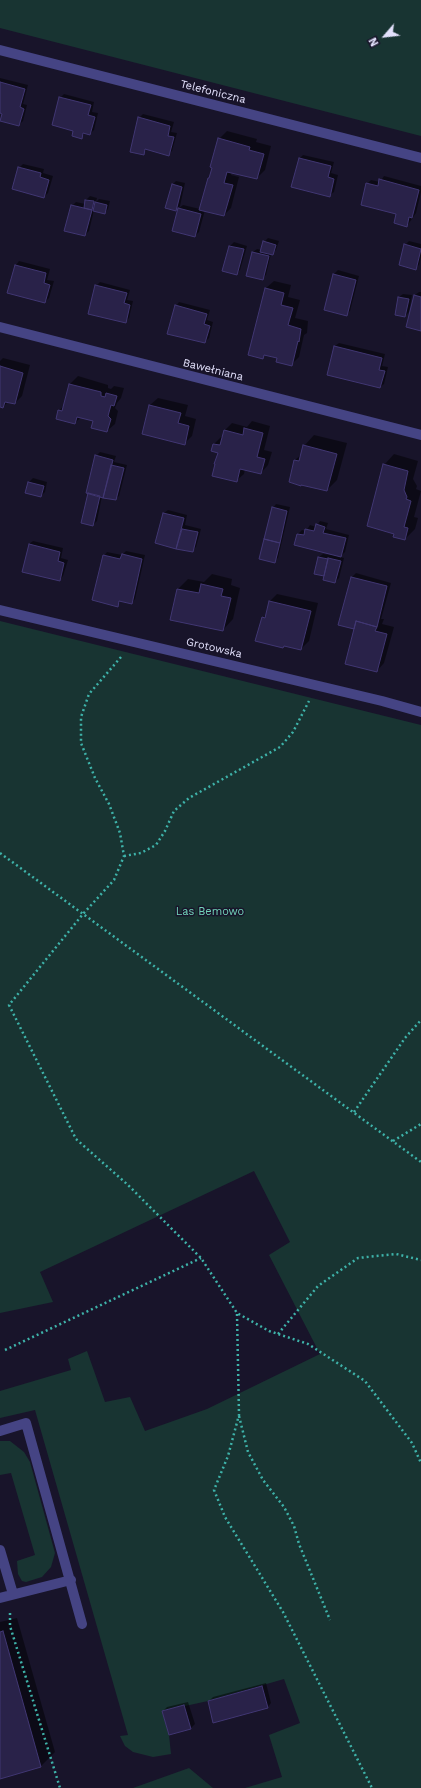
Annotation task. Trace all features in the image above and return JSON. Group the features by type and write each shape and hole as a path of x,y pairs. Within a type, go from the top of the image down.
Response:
{"street":[{"name":"Telefoniczna","path":"0,50 421,158"},
{"name":"Bawełniana","path":"0,327 421,436"},
{"name":"Grotowska","path":"0,610 382,701 421,712"},
{"path":"0,1431 26,1423 71,1580 82,1624"},
{"path":"0,1550 13,1594"},
{"path":"0,1598 71,1580"}],"path":[{"path":"133,641 89,694 81,717 81,743 120,833 124,856 114,880 9,1005 76,1139 128,1185 201,1258 237,1313 278,1334 308,1344 365,1381 412,1443 421,1463"},
{"path":"124,856 141,853 156,845 165,831 174,811 189,798 280,747 293,732 310,697 309,684"},
{"path":"0,853 421,1162"},
{"path":"354,1112 405,1038 421,1020"},
{"path":"393,1141 421,1124"},
{"path":"278,1334 318,1286 358,1258 396,1254 421,1260"},
{"path":"4,1350 201,1258"},
{"path":"237,1313 239,1415 248,1452 263,1480 284,1508 294,1526 330,1620"},
{"path":"239,1415 228,1456 214,1490 225,1517 284,1612 372,1788"},
{"path":"5,1614 10,1613 10,1626 60,1788"}],"green space":[{"path":"0,0 421,0 421,136 0,28"},
{"name":"Las Bemowo","path":"0,621 421,725 421,1788 245,1788 282,1777 269,1735 300,1723 284,1679 208,1701 162,1711 169,1735 171,1754 153,1757 133,1752 125,1746 120,1736 128,1735 35,1410 0,1418 0,1391 71,1370 68,1359 87,1351 105,1402 130,1397 145,1431 207,1409 320,1354 269,1255 290,1242 254,1171 40,1272 53,1302 0,1313"},
{"path":"0,1441 10,1441 24,1452 30,1462 55,1553 51,1567 42,1577 26,1582 22,1581 18,1574 17,1561 35,1555 11,1473 0,1475"},
{"path":"189,1768 213,1788 133,1788"}],"building":[{"path":"0,82 25,89 20,107 24,109 19,126 0,121 2,114 0,113"},
{"path":"59,97 91,105 88,115 95,117 90,135 83,133 82,139 72,136 73,131 52,125"},
{"path":"138,117 170,126 168,136 174,137 169,156 145,149 144,155 130,152"},
{"path":"218,138 250,147 249,150 264,154 257,179 227,172 224,183 233,185 224,216 199,210 212,168 210,167"},
{"path":"299,158 331,166 328,177 334,179 330,197 291,187"},
{"path":"18,167 41,173 40,177 49,180 44,198 12,189"},
{"path":"379,179 419,190 412,218 409,217 407,227 394,223 396,214 361,205 366,183 378,186"},
{"path":"172,184 182,187 176,211 165,208"},
{"path":"85,200 94,201 92,210 84,208"},
{"path":"95,202 107,205 105,214 93,211"},
{"path":"71,205 92,210 85,236 64,231"},
{"path":"178,208 201,214 195,237 172,231"},
{"path":"263,241 276,245 273,255 260,252"},
{"path":"404,244 421,249 416,270 399,265"},
{"path":"229,246 244,249 237,275 222,271"},
{"path":"252,252 269,256 263,280 246,276"},
{"path":"15,265 46,273 44,283 50,285 45,303 7,293"},
{"path":"333,274 356,280 347,316 324,310"},
{"path":"95,285 127,293 124,303 130,305 126,323 88,314"},
{"path":"265,288 284,293 281,305 293,308 288,325 301,329 292,366 276,362 277,358 264,355 263,359 248,355"},
{"path":"414,295 421,297 421,331 406,327"},
{"path":"398,297 409,299 405,317 395,315"},
{"path":"175,305 207,314 204,324 210,326 205,343 167,334"},
{"path":"334,346 382,358 379,370 385,371 380,388 327,375"},
{"path":"0,366 23,373 15,404 5,402 3,408 0,407"},
{"path":"69,384 101,392 101,396 105,397 106,393 117,396 114,406 111,405 108,416 111,419 107,432 91,428 93,421 77,417 75,424 56,419 58,410 62,411"},
{"path":"149,405 181,413 178,423 189,426 185,445 142,434"},
{"path":"244,428 263,433 257,457 265,459 261,474 240,469 237,482 212,476 218,453 211,451 213,444 220,445 224,430 243,435"},
{"path":"303,445 337,454 327,491 289,482 294,460 299,461"},
{"path":"95,455 113,460 103,498 86,493"},
{"path":"383,464 408,471 404,490 407,497 406,499 411,501 404,527 408,528 405,540 393,537 394,534 367,526"},
{"path":"111,465 124,468 116,500 103,498"},
{"path":"28,482 44,486 41,497 25,493"},
{"path":"88,493 100,496 93,526 81,523"},
{"path":"272,507 287,511 280,543 264,539"},
{"path":"163,513 184,518 176,549 155,543"},
{"path":"316,524 325,527 323,533 346,538 341,557 294,545 297,534 304,535 305,529 314,531"},
{"path":"182,529 198,532 193,552 176,549"},
{"path":"264,539 280,543 275,563 259,559"},
{"path":"29,544 60,552 58,561 64,563 60,581 22,572"},
{"path":"122,554 142,559 132,604 119,601 118,607 92,600 103,555 120,559"},
{"path":"318,557 328,559 324,576 314,574"},
{"path":"328,558 341,561 335,583 323,580"},
{"path":"351,577 387,586 377,627 356,621 354,629 338,625"},
{"path":"201,584 223,589 221,596 231,598 223,631 170,620 177,589 199,593"},
{"path":"269,601 311,611 301,650 284,646 283,648 255,641 262,617 265,618"},
{"path":"356,621 377,627 375,631 387,634 377,672 345,664"},
{"path":"3,1631 41,1767 0,1779 0,1632"},
{"path":"262,1686 268,1708 213,1723 208,1701"},
{"path":"184,1705 191,1729 169,1735 162,1711"}]}
